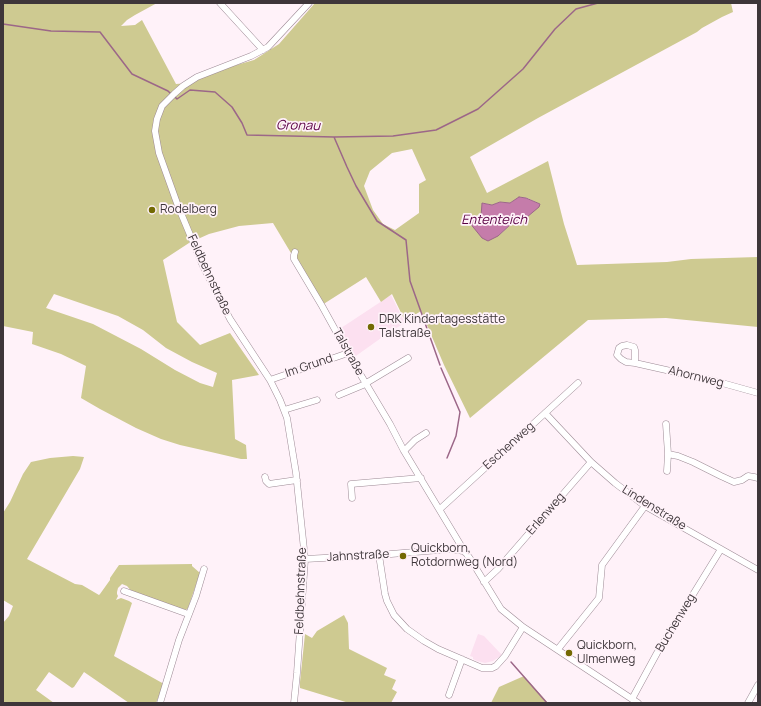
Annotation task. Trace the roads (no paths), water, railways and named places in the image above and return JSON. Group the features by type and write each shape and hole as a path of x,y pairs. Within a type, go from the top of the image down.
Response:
{"street":[{"path":"220,3 263,50"},
{"name":"Feldbehnstraße","path":"294,703 305,559 287,418 270,380 238,333 220,302 178,206 159,153 155,131 157,119 162,106 183,86 197,77 251,56 268,47 309,3"},
{"name":"Talstraße","path":"295,252 294,259 463,551"},
{"name":"Im Grund","path":"270,380 348,353"},
{"path":"339,395 366,383 408,358"},
{"name":"Ahornweg","path":"635,363 715,381 758,393"},
{"name":"Eschenweg","path":"440,509 578,383"},
{"path":"284,410 317,400"},
{"name":"Lindenstraße","path":"545,413 591,462 615,484 645,506 758,570"},
{"path":"666,424 668,454 667,471"},
{"path":"404,451 415,440 426,433"},
{"path":"668,454 693,462 734,482 742,480 748,476 758,478"},
{"name":"Erlenweg","path":"484,582 591,462"},
{"path":"265,476 266,481 269,484 296,480"},
{"path":"352,498 351,484 421,478"},
{"path":"558,649 599,598 602,565 645,506"},
{"name":"Jahnstraße","path":"305,559 451,549 463,551"},
{"name":"Buchenweg","path":"632,699 657,653 721,549"},
{"path":"463,551 471,560 500,609 523,627 638,703"},
{"path":"379,555 387,601 394,614 407,629 438,649 482,668 492,668 496,666 505,656 523,627"},
{"path":"160,703 179,640 196,596 204,569"},
{"path":"124,591 188,614"},
{"path":"449,695 462,659"},
{"path":"748,703 758,685"}],"water":[{"name":"Ententeich","path":"519,197 526,198 540,204 539,207 527,217 511,224 498,236 488,241 482,238 469,222 481,217 482,203 492,205 500,202 510,203"}],"waterway":[{"name":"Gronau","path":"174,96 177,99 190,90 215,92 232,107 242,123 247,135 334,137 393,136 436,130 478,109 523,69 555,29 576,9 598,3"},
{"name":"Gronau","path":"3,24 51,31 100,32 132,74 168,91 171,94"},
{"path":"334,137 356,186 377,221 406,240 410,281 440,365"},
{"path":"441,368 460,412 456,436 447,458"},
{"path":"511,662 547,703"}],"place":[{"name":"Rodelberg","path":"152,210"},
{"name":"DRK Kindertagesstätte Talstraße","path":"371,327"},
{"name":"Quickborn, Rotdornweg (Nord)","path":"403,556"},
{"name":"Quickborn, Ulmenweg","path":"569,653"}]}
